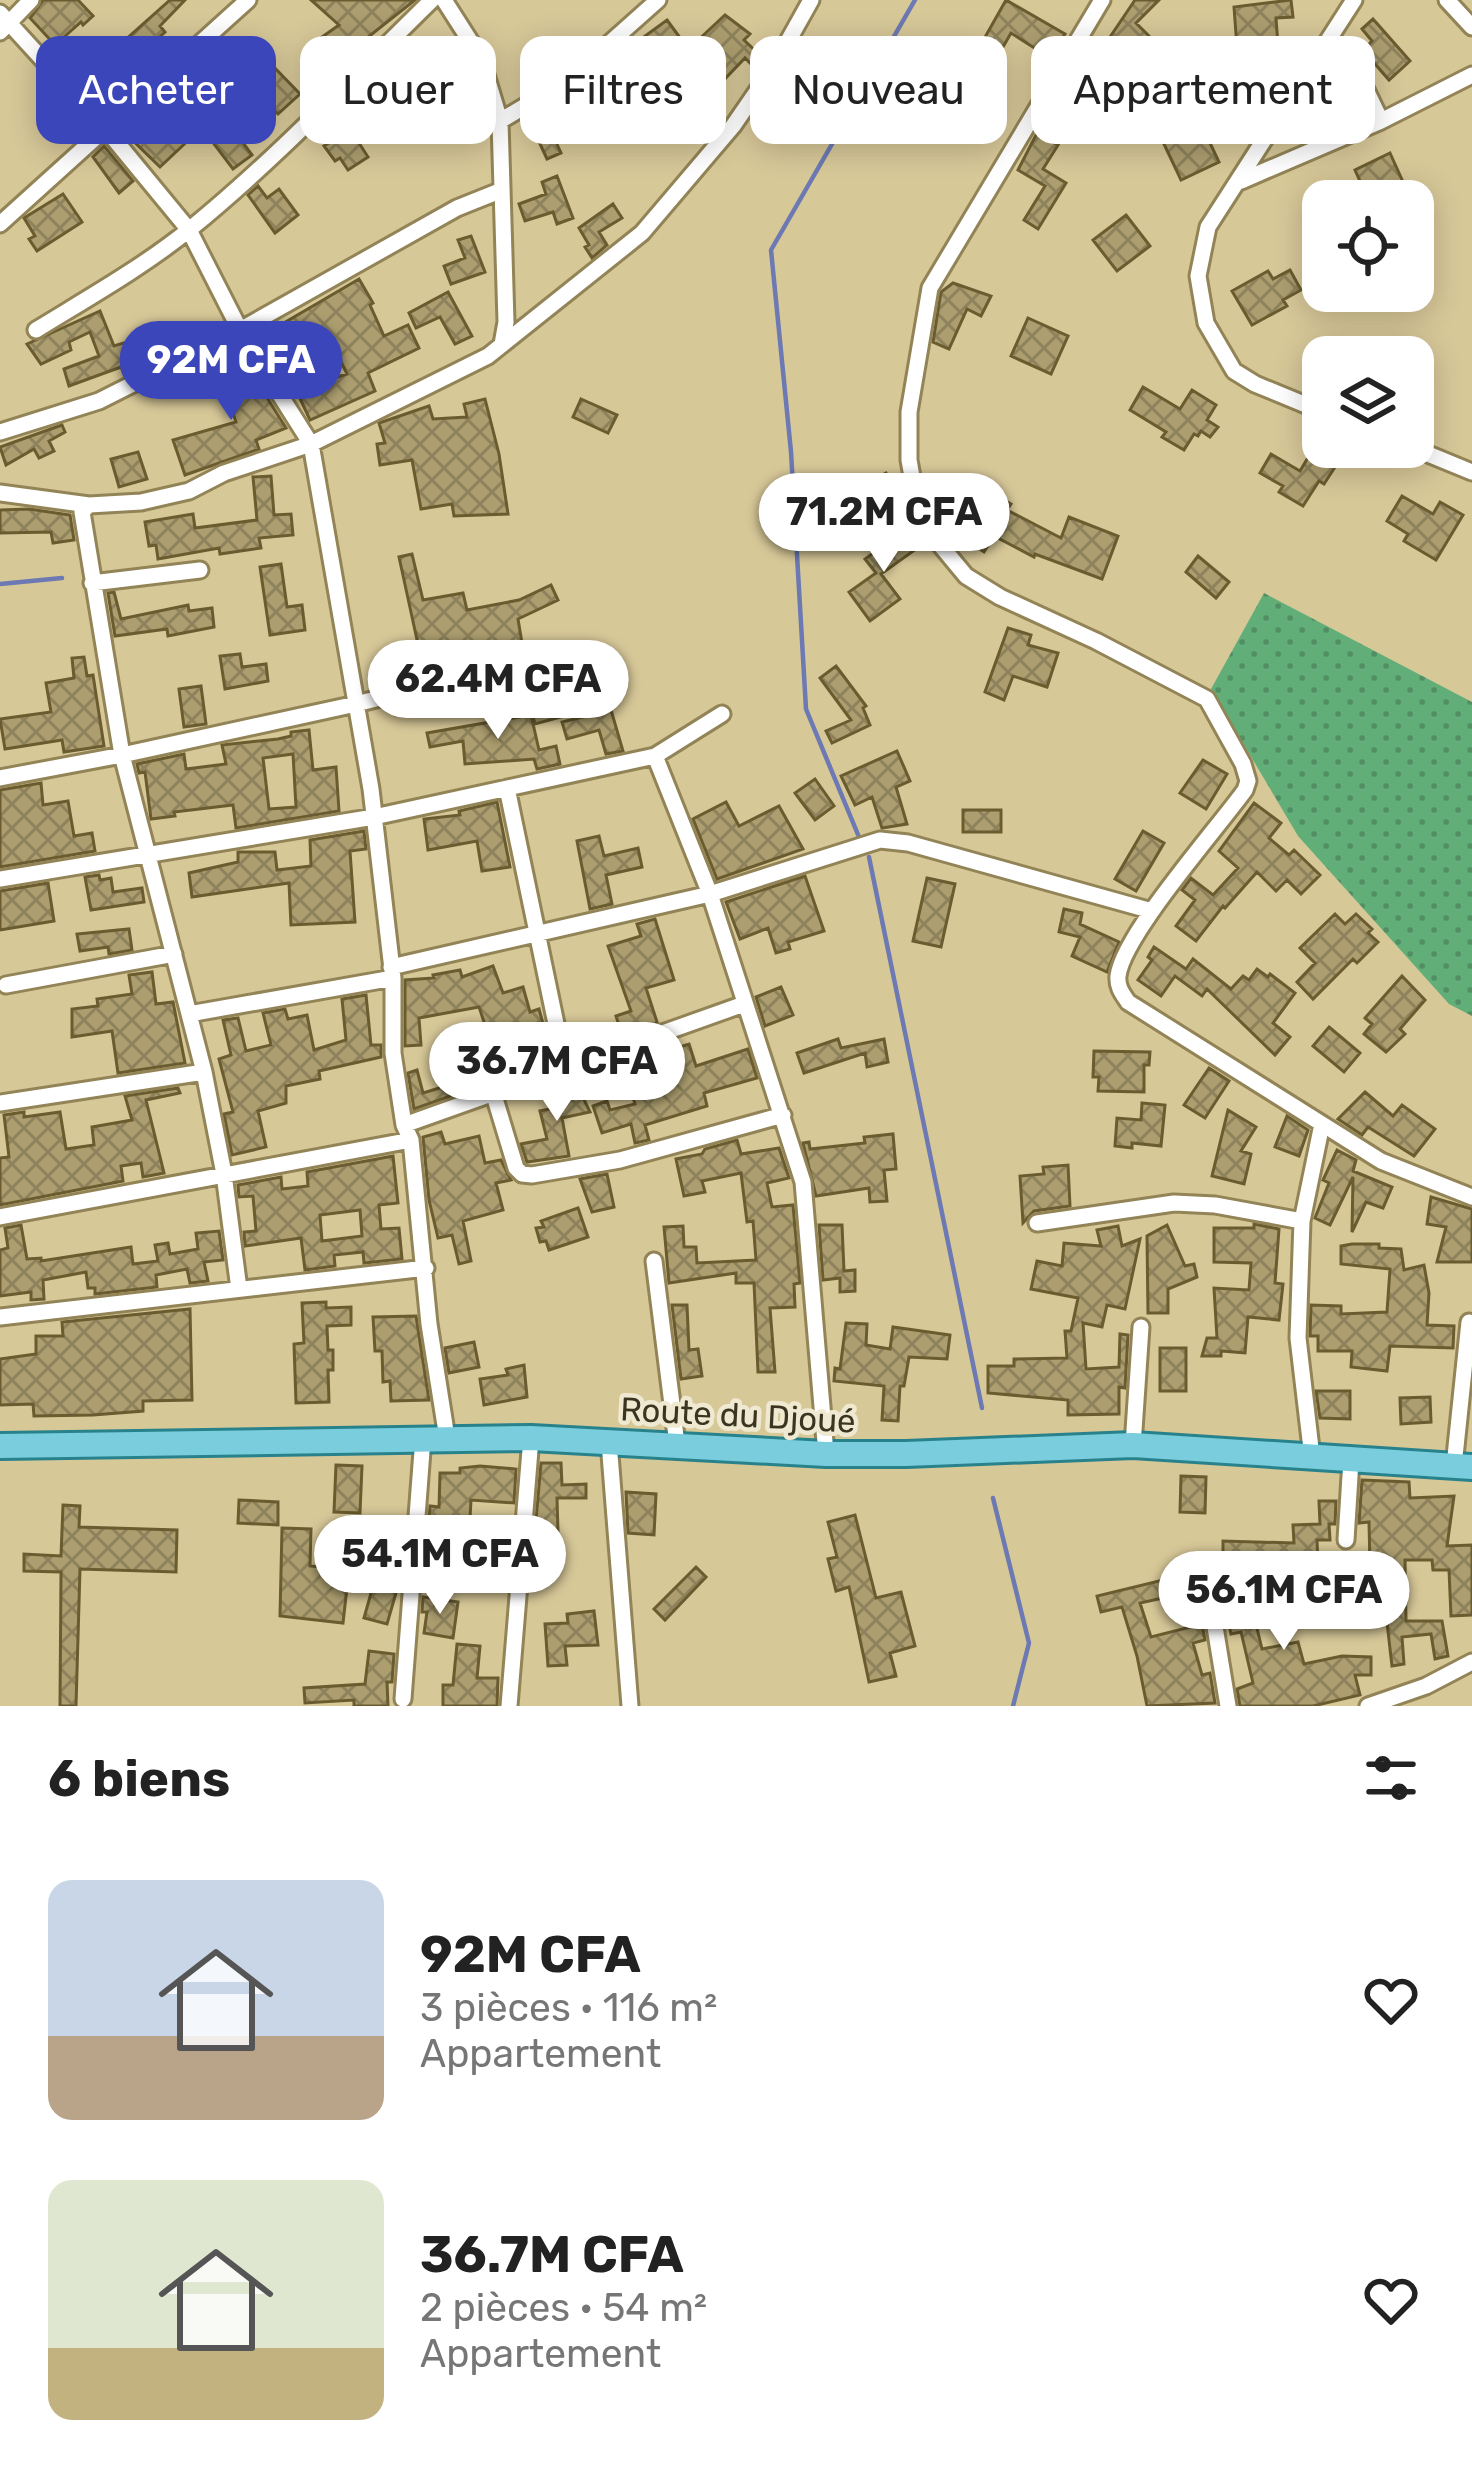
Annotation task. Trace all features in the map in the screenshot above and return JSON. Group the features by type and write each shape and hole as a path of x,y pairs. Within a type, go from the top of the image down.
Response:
{"main road":[{"name":"Route du Djoué","path":"0,1446 531,1438 826,1454 1133,1445 1463,1466"}],"street":[{"path":"31,0 3,23 36,57"},
{"path":"210,36 248,0"},
{"path":"36,330 189,230 432,0"},
{"path":"444,0 481,58 500,121 506,322 502,344"},
{"path":"500,121 566,81 658,0"},
{"path":"0,493 89,506 173,496 311,444 488,356 642,233 733,126 811,0"},
{"path":"1102,0 931,288 913,376 909,460 916,499 937,541 966,576 1207,699 1246,772 1245,790 1152,911 1118,973 1119,988 1128,1001 1382,1161 1472,1197"},
{"path":"1331,36 1354,0"},
{"path":"1448,0 1472,27"},
{"path":"1240,181 1382,121 1472,75"},
{"path":"1375,107 1382,121"},
{"path":"0,224 88,144"},
{"path":"118,144 189,230 240,330 311,444 374,817 392,972 393,1053 426,1268 435,1438 403,1700"},
{"path":"1263,144 1208,227 1198,276 1206,323 1234,370 1302,403"},
{"path":"0,432 99,401 240,330 457,208 502,190"},
{"path":"1434,456 1472,472"},
{"path":"89,506 81,521 122,755 204,1072 239,1289"},
{"path":"92,583 200,570"},
{"path":"0,778 356,704 550,655"},
{"path":"0,880 374,817 656,756 722,714"},
{"path":"656,756 710,894 803,1182 826,1454"},
{"path":"507,788 565,1067"},
{"path":"189,1015 392,972 710,894 880,840 895,840 1152,911"},
{"path":"6,985 174,954"},
{"path":"0,1217 408,1132 493,1092 745,1004"},
{"path":"0,1103 204,1072"},
{"path":"493,1092 516,1168 532,1175 620,1160 783,1115"},
{"path":"1312,1457 1298,1338 1302,1221 1322,1124"},
{"path":"1037,1223 1174,1203 1215,1205 1302,1221"},
{"path":"654,1261 677,1444"},
{"path":"0,1317 426,1268"},
{"path":"1463,1466 1469,1322"},
{"path":"1133,1445 1141,1327"},
{"path":"509,1706 531,1438"},
{"path":"609,1442 630,1706"},
{"path":"1346,1540 1351,1460"},
{"path":"1207,1578 1228,1706"},
{"path":"1368,1706 1426,1686 1472,1663"},
{"path":"1416,1706 1426,1686"}],"green space":[{"path":"1264,593 1472,702 1472,1016 1449,1004 1298,836 1211,689"}],"building":[{"path":"43,0 78,0 93,16 65,36 47,36 30,18"},
{"path":"170,0 185,0 160,26 165,32 160,36 130,36"},
{"path":"311,0 415,0 369,36 323,36 339,25"},
{"path":"1006,0 1065,34 1031,36 1031,46 1011,33 1007,40 1007,36 986,36"},
{"path":"1135,0 1159,0 1136,23 1149,36 1111,36"},
{"path":"1291,0 1293,17 1276,18 1277,36 1236,36 1234,7"},
{"path":"725,15 750,34 744,40 750,46 750,63 745,58 726,78 726,36 703,36"},
{"path":"1373,19 1410,61 1389,80 1375,64 1375,36 1362,29"},
{"path":"667,20 679,36 645,36"},
{"path":"276,69 300,94 276,112"},
{"path":"136,144 184,144 160,167"},
{"path":"214,144 244,144 252,155 233,169"},
{"path":"360,144 368,157 348,170 324,146"},
{"path":"540,144 557,144 561,153 547,159"},
{"path":"1031,144 1058,145 1043,169 1066,183 1038,229 1024,220 1045,186 1018,170"},
{"path":"1164,144 1210,144 1219,162 1181,180"},
{"path":"104,146 133,181 119,193 93,157"},
{"path":"1390,153 1402,180 1360,180 1355,170"},
{"path":"557,176 573,218 557,224 553,212 525,221 519,204 546,194 542,182"},
{"path":"258,186 267,198 279,189 298,215 275,233 248,195"},
{"path":"63,194 82,222 37,251 29,239 35,236 24,218"},
{"path":"613,204 622,218 599,232 607,245 592,258 579,228"},
{"path":"1126,215 1150,246 1117,271 1093,240"},
{"path":"471,236 485,272 451,284 444,266 465,258 458,240"},
{"path":"1290,270 1301,290 1283,300 1287,306 1252,325 1232,291 1268,271 1273,279"},
{"path":"359,279 384,336 408,325 419,348 368,373 375,391 310,420 296,390 347,374 336,351 314,358 304,326 273,346 265,334"},
{"path":"953,283 991,296 981,316 967,309 949,349 933,342 941,292"},
{"path":"448,292 472,336 455,344 440,317 416,328 409,313"},
{"path":"100,311 114,346 140,338 148,363 124,374 121,367 69,386 64,369 99,356 90,332 69,342 71,350 41,364 27,344"},
{"path":"1028,318 1068,336 1051,374 1011,356"},
{"path":"240,355 253,391 261,388 286,428 256,440 259,449 185,475 173,440 236,422 215,362"},
{"path":"1143,387 1180,409 1192,390 1216,405 1207,420 1218,427 1210,437 1201,431 1194,434 1184,450 1162,437 1166,432 1130,410"},
{"path":"485,399 508,514 454,516 452,504 421,509 412,460 380,465 377,444 385,443 379,423 429,406 433,419 467,417 464,404"},
{"path":"581,399 617,415 608,433 573,417"},
{"path":"62,425 65,432 49,441 54,451 39,458 34,449 6,465 0,447"},
{"path":"138,452 147,479 119,487 111,459"},
{"path":"1271,454 1300,471 1334,468 1303,506 1279,492 1283,486 1260,473"},
{"path":"886,473 906,505 872,522 850,493"},
{"path":"271,476 274,515 291,514 293,535 259,538 261,548 220,554 219,548 158,559 156,545 149,546 145,522 193,514 195,528 257,520 253,477"},
{"path":"979,485 1011,504 1007,510 1061,538 1069,517 1118,536 1102,579 1034,557 994,536 984,552 952,530"},
{"path":"1402,496 1433,514 1440,502 1463,515 1436,560 1404,541 1408,534 1387,521"},
{"path":"0,510 70,515 74,540 53,543 51,532 0,533"},
{"path":"910,527 923,544 881,574 900,599 870,621 849,592 876,573 865,559"},
{"path":"412,554 423,600 463,593 467,610 519,600 551,585 558,600 518,619 523,649 424,672 399,557"},
{"path":"1198,556 1229,582 1216,598 1186,572"},
{"path":"281,564 287,607 302,605 305,630 270,635 260,567"},
{"path":"114,592 121,619 188,605 189,611 212,608 214,627 168,636 167,629 115,636 108,593"},
{"path":"1008,628 1031,635 1028,645 1058,653 1047,687 1013,676 1004,700 985,692"},
{"path":"240,654 242,667 266,664 268,681 225,689 220,656"},
{"path":"84,657 87,676 93,675 104,746 64,752 62,740 5,749 0,719 51,712 46,683 74,678 72,658"},
{"path":"558,664 572,714 535,724 528,699 546,694 540,670"},
{"path":"836,666 866,706 870,725 832,743 826,731 851,720 820,678"},
{"path":"201,686 206,724 184,727 179,689"},
{"path":"611,710 623,751 606,754 599,730 567,739 562,722"},
{"path":"531,715 539,750 556,746 560,764 537,769 534,759 465,764 463,741 430,747 427,733"},
{"path":"309,730 313,770 336,767 339,811 236,828 233,805 151,819 145,772 139,773 137,764 184,754 186,769 226,764 222,745 278,739","holes":["293,754 296,807 269,809 263,758"]},
{"path":"897,751 910,781 896,787 907,824 882,828 872,797 855,805 841,776"},
{"path":"1203,760 1227,774 1206,809 1180,793"},
{"path":"815,779 834,806 815,820 795,793"},
{"path":"41,783 43,805 68,801 74,836 92,833 95,851 0,867 0,790"},
{"path":"497,802 510,867 482,871 477,841 428,850 424,819 460,815 459,811"},
{"path":"726,802 739,826 779,806 803,849 717,879 693,819"},
{"path":"1254,803 1281,823 1269,838 1289,855 1294,850 1320,875 1301,894 1287,880 1276,891 1257,872 1196,941 1176,926 1195,900 1182,890 1191,878 1213,895 1238,868 1219,851"},
{"path":"963,810 1001,810 1001,832 963,832"},
{"path":"364,831 366,849 350,851 355,922 291,925 289,883 192,897 189,873 238,862 238,852 275,852 277,870 311,866 310,840"},
{"path":"1143,831 1164,843 1136,891 1115,879"},
{"path":"599,836 604,856 638,848 642,867 606,875 612,904 590,909 577,841"},
{"path":"99,875 100,880 111,878 113,892 142,888 144,902 91,910 85,877"},
{"path":"805,876 824,931 788,942 790,949 776,953 768,928 740,939 726,902"},
{"path":"927,878 955,884 941,947 913,941"},
{"path":"48,883 54,921 0,930 0,891"},
{"path":"1064,909 1082,913 1080,924 1119,942 1107,972 1072,956 1080,937 1059,932"},
{"path":"1335,914 1345,924 1356,914 1378,942 1357,963 1353,959 1313,999 1297,982 1315,963 1300,948"},
{"path":"655,919 674,980 646,988 657,1022 622,1035 616,1016 631,1011 608,946 641,936 637,924"},
{"path":"129,929 132,950 80,951 77,934"},
{"path":"1154,947 1186,969 1193,959 1231,989 1243,976 1249,980 1257,969 1270,974 1295,993 1273,1023 1290,1037 1275,1055 1207,989 1202,996 1175,976 1161,996 1138,980 1152,960 1148,957"},
{"path":"493,966 503,993 523,987 530,1012 539,1009 545,1031 526,1040 529,1050 470,1070 476,1087 414,1109 408,1073 417,1070 423,1093 459,1082 452,1059 499,1045 498,1039 490,1040 479,1007 419,1018 421,1045 405,1046 405,980 460,970 462,977"},
{"path":"152,972 156,1004 173,1002 185,1063 118,1073 112,1031 72,1037 72,1009 98,1006 97,999 132,994 129,975"},
{"path":"1402,976 1425,1000 1400,1029 1405,1034 1386,1052 1364,1034 1372,1024 1365,1018"},
{"path":"781,987 793,1015 765,1026 756,997"},
{"path":"366,995 371,1045 381,1045 381,1057 319,1071 320,1079 286,1086 286,1103 258,1111 266,1147 232,1155 224,1114 233,1112 219,1059 231,1055 223,1020 238,1018 246,1051 271,1045 263,1013 285,1009 288,1019 307,1015 314,1050 346,1040 342,999"},
{"path":"1329,1027 1360,1053 1344,1072 1313,1046"},
{"path":"838,1039 841,1048 884,1039 888,1062 867,1067 865,1053 804,1073 797,1053"},
{"path":"689,1044 696,1066 748,1049 757,1078 704,1093 707,1106 645,1125 649,1140 635,1143 631,1124 602,1133 593,1106 607,1101 610,1110 635,1104 627,1078 595,1087 590,1072 646,1052 647,1057"},
{"path":"1094,1051 1150,1052 1149,1065 1144,1065 1144,1092 1098,1091"},
{"path":"1209,1068 1229,1081 1205,1118 1184,1105"},
{"path":"573,1077 590,1112 562,1118 569,1156 527,1162 521,1144 547,1139 540,1111 559,1107 557,1083"},
{"path":"178,1088 180,1093 146,1100 164,1173 143,1177 141,1163 121,1166 123,1181 0,1205 0,1158 9,1157 4,1115 60,1112 66,1149 94,1145 92,1127 132,1120 125,1096"},
{"path":"1365,1092 1393,1116 1402,1105 1435,1129 1414,1156 1368,1127 1362,1135 1338,1119"},
{"path":"1142,1103 1165,1105 1161,1146 1115,1146 1117,1118 1141,1120"},
{"path":"1228,1110 1256,1127 1241,1151 1251,1154 1244,1184 1212,1176"},
{"path":"1287,1116 1308,1130 1299,1156 1275,1147"},
{"path":"441,1132 445,1144 479,1136 485,1163 501,1160 511,1180 496,1183 503,1210 463,1221 471,1261 459,1264 452,1235 438,1238 429,1200 423,1137"},
{"path":"893,1134 896,1169 884,1170 887,1201 870,1202 869,1188 816,1196 803,1143 809,1142 810,1149 865,1143 864,1137"},
{"path":"737,1140 741,1154 779,1148 789,1178 767,1183 772,1207 793,1205 800,1283 794,1284 795,1307 770,1308 775,1372 758,1372 754,1283 736,1283 736,1273 669,1283 664,1227 683,1226 684,1247 696,1247 697,1263 756,1260 753,1221 747,1222 741,1173 702,1181 705,1192 684,1196 676,1159"},
{"path":"1337,1150 1356,1160 1353,1171 1392,1187 1383,1208 1366,1202 1352,1232 1353,1177 1330,1225 1315,1218 1329,1183 1323,1180"},
{"path":"393,1156 398,1203 379,1205 381,1229 399,1228 402,1259 364,1263 363,1252 334,1255 335,1266 305,1270 301,1238 245,1246 244,1232 256,1231 253,1196 239,1197 238,1185 281,1177 282,1189 308,1186 307,1172","holes":["360,1210 362,1236 322,1241 320,1215"]},
{"path":"1068,1165 1070,1206 1034,1211 1023,1223 1020,1176 1044,1174 1043,1167"},
{"path":"607,1174 614,1207 592,1212 580,1179"},
{"path":"1431,1197 1472,1209 1472,1262 1437,1262 1446,1227 1427,1224"},
{"path":"578,1208 588,1237 549,1250 546,1241 540,1242 536,1228 544,1227 541,1221"},
{"path":"1254,1224 1279,1229 1275,1283 1283,1284 1279,1320 1248,1317 1245,1353 1221,1351 1221,1356 1202,1356 1207,1338 1217,1338 1214,1288 1249,1290 1251,1263 1214,1262 1214,1228 1254,1228"},
{"path":"21,1225 27,1259 131,1247 133,1264 158,1261 155,1245 168,1243 170,1254 198,1249 196,1233 219,1231 223,1260 204,1262 208,1281 190,1283 187,1269 156,1275 157,1287 95,1294 95,1288 88,1288 86,1272 43,1280 44,1299 31,1300 31,1292 0,1296 0,1250 8,1248 5,1228"},
{"path":"819,1225 842,1225 844,1271 855,1270 855,1291 840,1292 840,1278 823,1280"},
{"path":"1167,1225 1185,1266 1194,1264 1197,1277 1168,1289 1168,1313 1148,1313 1147,1236"},
{"path":"1118,1226 1122,1246 1140,1239 1125,1309 1107,1305 1102,1327 1083,1323 1086,1369 1119,1367 1120,1334 1128,1335 1119,1414 1068,1415 1068,1400 988,1393 988,1366 1014,1366 1014,1359 1067,1358 1065,1331 1071,1331 1078,1298 1031,1289 1037,1261 1062,1266 1064,1243 1101,1246 1097,1230"},
{"path":"1341,1246 1401,1249 1404,1270 1424,1265 1427,1325 1454,1326 1453,1348 1390,1346 1387,1371 1351,1367 1352,1351 1318,1351 1318,1336 1310,1336 1311,1305 1341,1306 1341,1314 1387,1312 1390,1269 1341,1264"},
{"path":"326,1302 326,1308 351,1307 351,1325 327,1326 328,1350 333,1350 329,1402 296,1403 294,1344 304,1343 302,1303"},
{"path":"672,1305 687,1305 689,1350 698,1349 702,1376 681,1379"},
{"path":"190,1309 192,1400 143,1401 143,1411 93,1415 34,1416 33,1404 0,1405 0,1359 36,1354 36,1336 63,1336 62,1322"},
{"path":"416,1316 429,1400 391,1401 390,1381 383,1382 382,1351 375,1351 373,1317"},
{"path":"846,1323 867,1324 866,1345 890,1349 893,1327 950,1335 947,1359 909,1357 904,1386 900,1386 898,1421 882,1420 884,1386 834,1381"},
{"path":"474,1342 479,1367 449,1373 445,1348"},
{"path":"1160,1348 1186,1348 1186,1391 1160,1391"},
{"path":"524,1365 527,1397 484,1405 480,1379 508,1375 506,1369"},
{"path":"1316,1391 1350,1391 1350,1419 1320,1418"},
{"path":"1430,1397 1431,1422 1401,1424 1400,1398"},
{"path":"541,1463 561,1463 562,1485 586,1484 586,1498 557,1498 558,1532 535,1532"},
{"path":"336,1465 362,1466 360,1513 334,1512"},
{"path":"480,1466 516,1469 514,1503 471,1500 469,1537 428,1534 430,1506 439,1507 440,1473"},
{"path":"1181,1476 1206,1477 1205,1513 1180,1512"},
{"path":"1362,1480 1409,1482 1410,1498 1454,1496 1447,1546 1472,1545 1472,1615 1451,1616 1449,1570 1433,1570 1432,1560 1405,1560 1406,1621 1442,1621 1448,1656 1435,1659 1431,1634 1402,1637 1404,1664 1392,1666 1386,1614 1382,1614 1381,1566 1370,1566 1369,1522 1359,1523"},
{"path":"626,1492 656,1494 654,1535 628,1533"},
{"path":"239,1500 278,1502 278,1525 238,1523"},
{"path":"1319,1501 1336,1501 1330,1540 1317,1540 1318,1564 1223,1564 1223,1541 1294,1543 1293,1525 1320,1524"},
{"path":"63,1505 80,1506 79,1527 177,1530 176,1572 80,1569 76,1706 60,1706 61,1572 24,1571 24,1554 61,1556"},
{"path":"855,1515 876,1598 901,1592 915,1646 890,1653 896,1676 869,1682 849,1587 836,1591 828,1559 837,1557 828,1522"},
{"path":"479,1526 512,1528 507,1582 489,1581 490,1548 477,1547"},
{"path":"282,1528 311,1529 310,1566 349,1570 343,1623 280,1616"},
{"path":"696,1567 706,1577 665,1620 654,1609"},
{"path":"1285,1573 1292,1619 1256,1624 1262,1649 1298,1642 1304,1664 1342,1656 1371,1657 1371,1675 1355,1675 1360,1695 1313,1706 1240,1706 1237,1689 1253,1683 1241,1632 1231,1634 1221,1588"},
{"path":"375,1579 398,1586 387,1624 364,1618"},
{"path":"1163,1580 1167,1597 1140,1603 1151,1637 1202,1624 1205,1640 1193,1643 1202,1675 1210,1673 1215,1703 1147,1706 1122,1607 1101,1612 1097,1596"},
{"path":"423,1597 458,1602 453,1638 424,1633"},
{"path":"594,1611 598,1645 565,1646 567,1665 548,1666 545,1624 568,1623 567,1614"},
{"path":"457,1644 480,1646 477,1678 498,1678 497,1706 443,1706 443,1685 453,1685"},
{"path":"369,1651 394,1654 392,1682 387,1682 388,1706 354,1706 354,1700 305,1703 304,1688 365,1684"}],"waterway":[{"path":"859,837 806,709 791,452 771,250 915,0"},
{"path":"0,584 62,578"},
{"path":"869,857 982,1408"},
{"path":"993,1498 1029,1643 1013,1706"}]}
